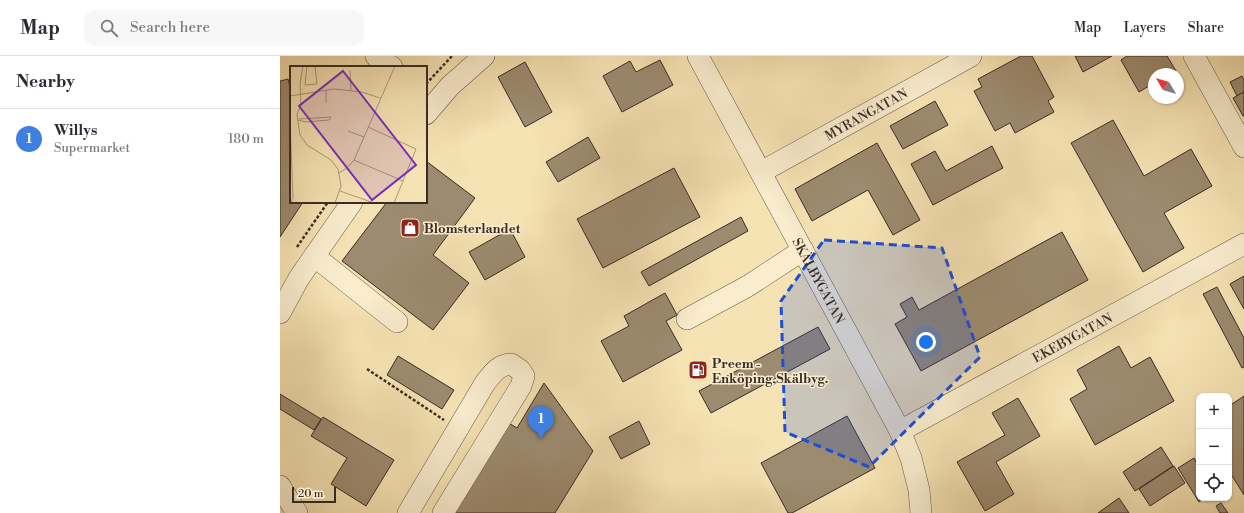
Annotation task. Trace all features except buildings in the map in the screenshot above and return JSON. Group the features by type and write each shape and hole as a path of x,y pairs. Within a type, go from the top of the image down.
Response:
{"street":[{"path":"376,56 391,66"},
{"path":"429,98 450,86 484,56"},
{"name":"SKÄLBYGATAN","path":"698,56 900,431 911,458 919,490 921,513"},
{"name":"MYRANGATAN","path":"761,172 971,56"},
{"path":"1194,56 1244,147"},
{"path":"280,313 299,278 305,252 351,203"},
{"name":"EKEBYGATAN","path":"900,431 1244,244"},
{"path":"687,319 748,286 803,250"},
{"path":"305,252 397,322"},
{"path":"408,513 485,383 495,370 504,364 511,364 520,370 524,376 521,386 443,513"},
{"path":"280,486 297,513"}],"path":[{"path":"429,98 452,56"},
{"path":"305,252 328,203"},
{"path":"367,369 457,429"}],"highlighted area":[{"path":"824,240 942,248 980,357 869,467 785,432 781,301"}],"place":[{"name":"Blomsterlandet","path":"410,228"},
{"name":"Preem - Enköping,Skälbyg.","path":"698,370"},
{"name":"Willys","path":"541,439"}]}
